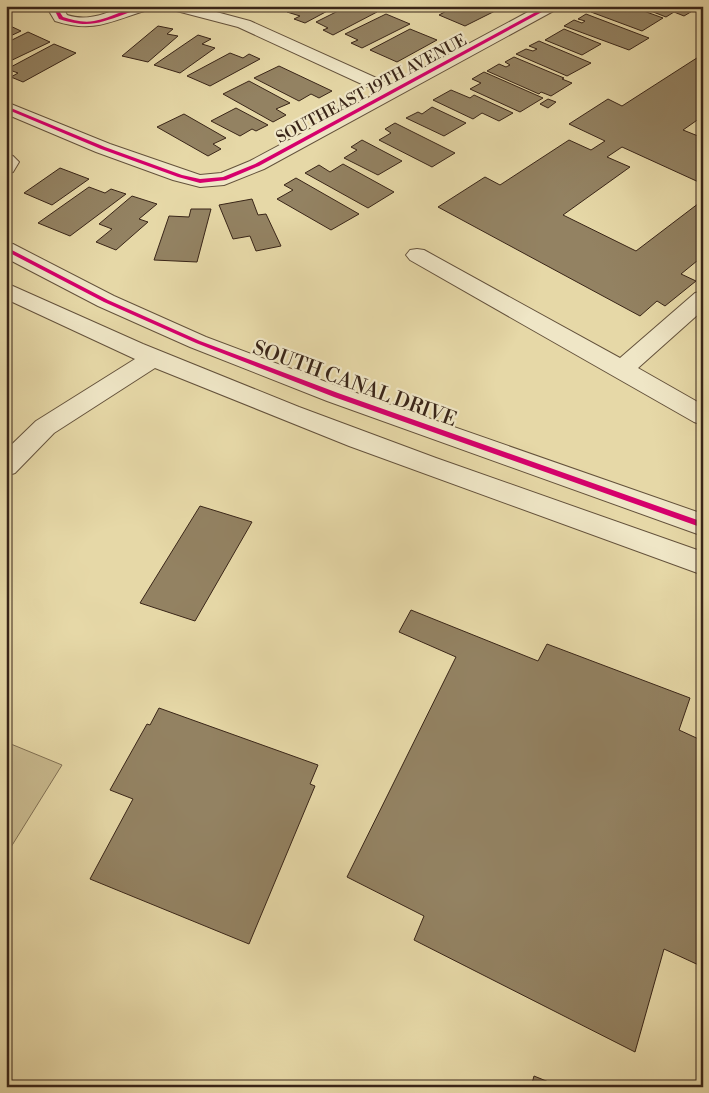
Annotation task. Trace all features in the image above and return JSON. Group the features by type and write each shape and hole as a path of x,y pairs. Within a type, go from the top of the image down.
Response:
{"street":[{"path":"61,6 57,10 60,18 72,23 89,25 145,6"},
{"path":"175,6 244,24 394,92"},
{"name":"SOUTHEAST 19TH AVENUE","path":"6,107 103,148 180,176 200,181 224,179 257,165 551,6"},
{"path":"6,160 9,162 6,168"},
{"name":"SOUTH CANAL DRIVE","path":"6,249 106,301 198,342 336,395 703,525"},
{"path":"417,255 622,369 697,404"},
{"path":"6,290 153,358 329,428 703,564"},
{"path":"622,369 703,298"},
{"path":"6,466 45,427 153,358"}],"shaded area":[{"path":"6,742 62,765 6,855"}],"building":[{"path":"297,6 329,6 333,8 305,23 294,19 300,16 287,12"},
{"path":"348,6 363,6 377,12 333,35 323,30 328,28 316,22"},
{"path":"456,6 503,7 465,26 439,15"},
{"path":"600,6 630,6 663,18 642,31 591,12"},
{"path":"638,6 685,6 694,10 684,16 674,12 666,17"},
{"path":"386,14 410,24 362,48 351,43 358,40 345,34"},
{"path":"586,14 649,38 629,50 564,26 574,20 582,23 585,21 578,19"},
{"path":"6,24 21,31 6,38"},
{"path":"158,26 173,29 167,34 178,36 148,62 122,56"},
{"path":"410,29 437,40 397,62 370,50"},
{"path":"564,29 601,44 582,55 545,40"},
{"path":"28,32 50,42 6,63 6,43"},
{"path":"198,35 211,39 202,44 215,48 180,73 154,65"},
{"path":"539,41 591,63 567,76 516,54 526,49 533,51 537,49 529,46"},
{"path":"54,44 76,53 23,82 11,77 18,73 7,69"},
{"path":"230,53 243,58 249,54 260,59 210,86 187,76"},
{"path":"703,54 703,116 683,130 703,138 703,184 622,147 607,157 630,167 563,215 636,251 703,200 703,256 681,274 696,281 665,306 657,301 640,316 438,207 485,177 500,185 569,140 591,150 605,141 569,124 608,99 622,106"},
{"path":"514,57 572,83 551,96 541,92 539,94 487,71 499,64 506,67 510,65 505,62"},
{"path":"279,66 332,91 319,98 311,94 299,101 254,78"},
{"path":"484,72 543,98 520,112 470,89 481,83 472,79"},
{"path":"249,81 290,103 276,109 286,115 273,122 223,94"},
{"path":"451,90 470,98 474,95 513,113 499,121 482,113 473,119 433,100"},
{"path":"548,99 556,102 548,108 540,104"},
{"path":"432,107 466,123 444,136 406,118 418,112 422,114"},
{"path":"236,108 268,125 256,131 252,129 240,136 211,121"},
{"path":"184,114 226,138 213,144 221,149 208,156 157,127"},
{"path":"395,123 455,153 432,167 379,140 391,133 385,129"},
{"path":"362,140 402,161 378,175 344,158 357,150 351,147"},
{"path":"343,164 394,192 368,208 305,173 319,165 330,172"},
{"path":"60,168 89,179 52,205 24,193"},
{"path":"296,178 359,214 331,230 277,199 293,190 284,185"},
{"path":"89,187 105,193 111,189 126,194 70,236 38,223"},
{"path":"132,196 157,204 139,219 148,222 116,250 96,242 112,229 99,224"},
{"path":"252,199 258,215 266,214 281,246 256,251 250,236 233,239 219,205"},
{"path":"191,209 211,209 197,262 154,260 169,216 189,217"},
{"path":"200,506 252,522 195,621 140,603"},
{"path":"411,610 538,661 547,644 690,698 679,730 703,741 703,967 664,949 635,1052 414,940 424,916 347,877 456,657 399,632"},
{"path":"159,708 318,765 310,784 315,786 249,944 90,879 133,799 110,790 147,724 150,725"},
{"path":"534,1076 561,1087 531,1087"}],"cycle path":[{"path":"61,6 57,11 61,18 84,23 103,20 145,6"},
{"path":"6,107 103,148 180,176 200,181 224,179 257,165 551,6"},
{"path":"6,249 106,301 198,342 336,395 703,525"}]}
